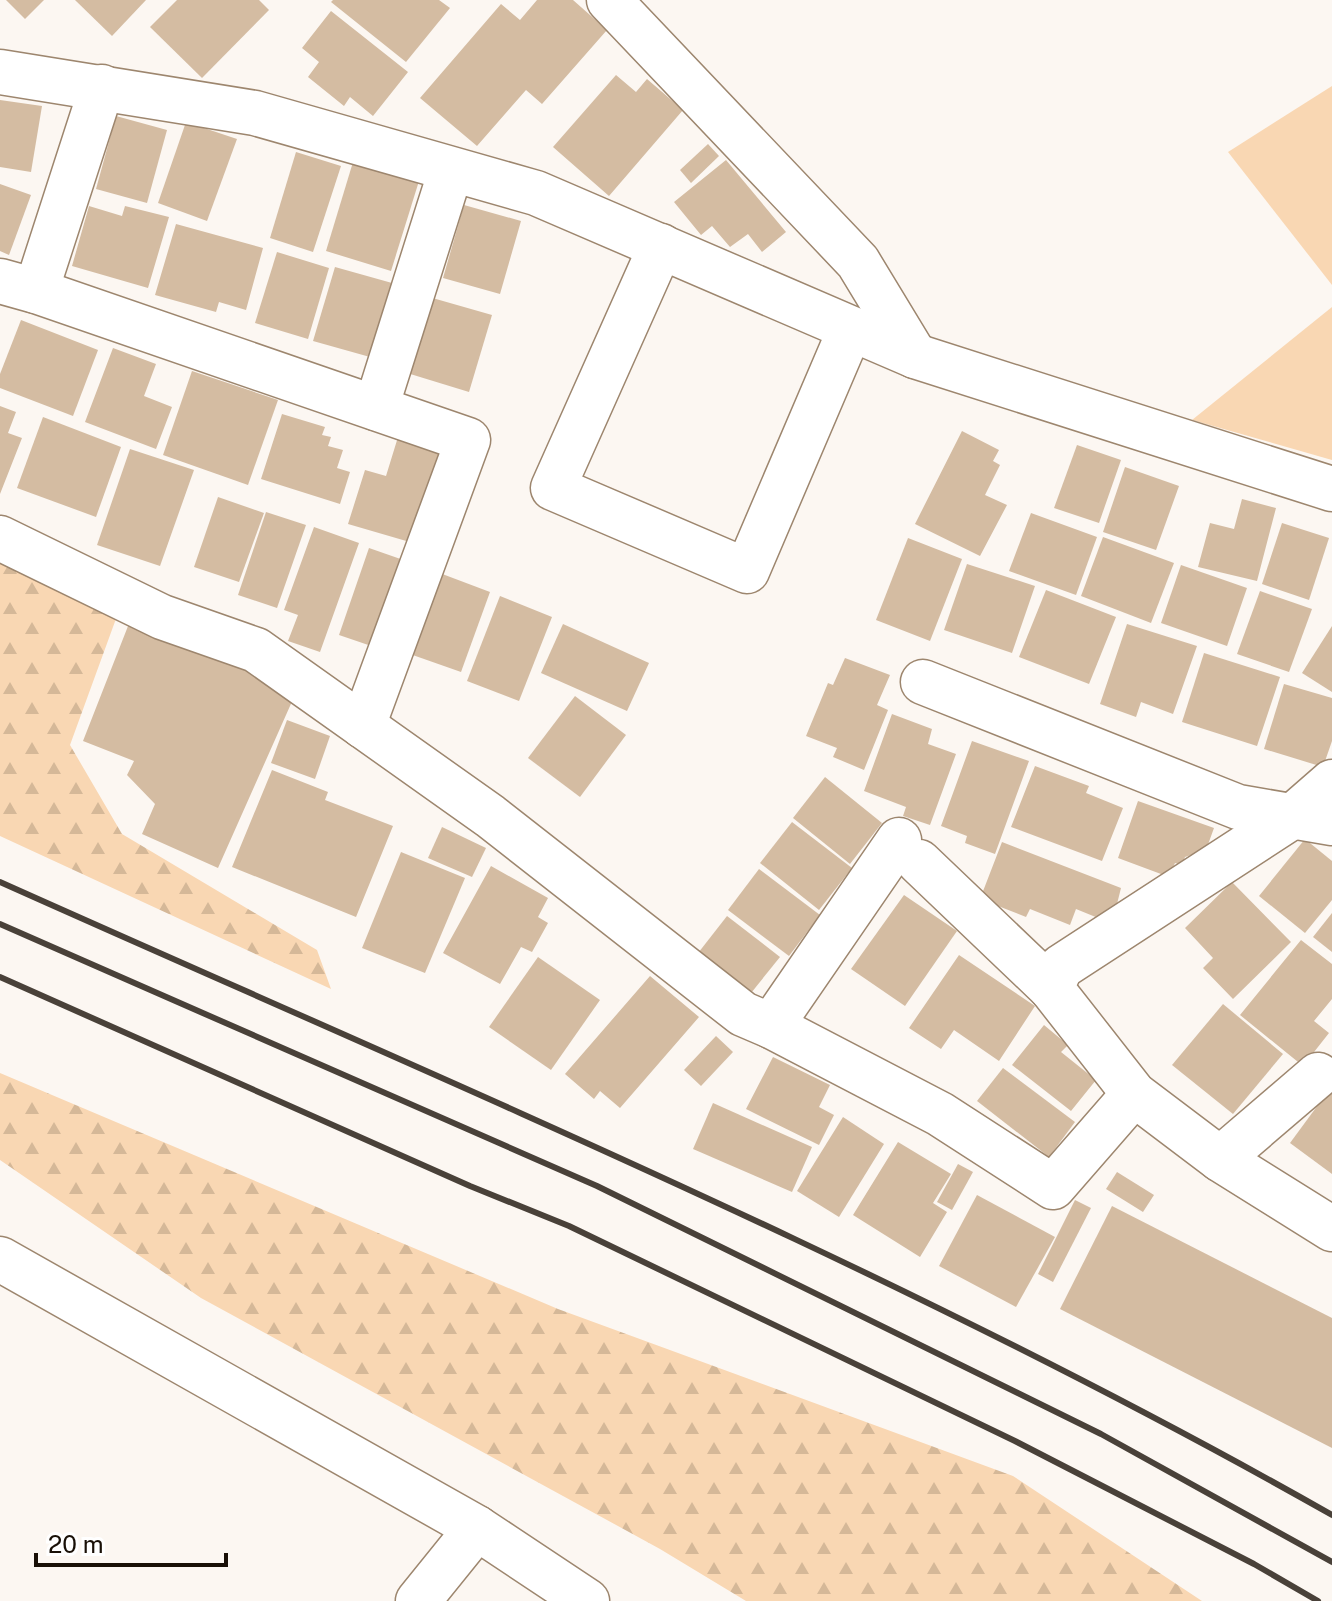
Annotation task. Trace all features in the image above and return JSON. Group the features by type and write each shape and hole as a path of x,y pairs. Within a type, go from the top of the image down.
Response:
{"street":[{"path":"609,0 858,262 915,356"},
{"path":"0,72 255,113 536,193 915,356 1332,489"},
{"path":"102,87 18,286 468,440 363,726"},
{"path":"376,408 451,170"},
{"path":"661,246 553,488 747,571 850,330"},
{"path":"0,538 162,617 256,650 490,816 743,1014 940,1114 1053,1187 1134,1094"},
{"path":"923,682 1238,807 1313,819"},
{"path":"1051,988 1061,967 1313,819 1332,782"},
{"path":"771,1026 909,851 1051,988 1134,1094 1220,1159 1332,1229"},
{"path":"1220,1159 1318,1075"},
{"path":"0,1259 477,1528 587,1601"},
{"path":"418,1601 477,1528"}],"green space":[{"path":"1332,86 1332,285 1228,152"},
{"path":"1332,307 1332,460 1192,420"},
{"path":"0,561 117,616 70,745 122,834 317,950 331,989 0,836"},
{"path":"0,1073 558,1309 1013,1476 1202,1601 746,1601 660,1549 201,1298 0,1160"}],"building":[{"path":"6,0 44,0 25,19"},
{"path":"75,0 146,0 112,36"},
{"path":"177,0 259,0 269,10 202,78 150,27"},
{"path":"439,0 450,8 406,62 331,2"},
{"path":"537,0 573,0 607,30 542,104 526,90 477,146 420,98 501,4 520,20"},
{"path":"331,11 408,72 373,116 350,97 344,106 308,77 319,62 302,48"},
{"path":"616,75 636,92 647,79 683,110 609,196 553,147"},
{"path":"0,100 42,106 31,172 0,167"},
{"path":"116,116 167,130 147,203 96,189"},
{"path":"186,122 237,139 207,221 158,203"},
{"path":"708,144 719,156 691,183 680,170"},
{"path":"296,152 341,166 313,252 270,238"},
{"path":"726,160 786,232 762,252 748,234 730,247 712,226 701,235 674,202"},
{"path":"353,162 419,181 391,271 326,251"},
{"path":"0,184 31,195 9,255 0,251"},
{"path":"464,205 521,221 500,294 443,278"},
{"path":"89,206 122,216 125,206 169,217 148,288 72,266"},
{"path":"176,224 263,248 246,310 219,302 216,312 155,295"},
{"path":"277,252 329,268 308,339 255,323"},
{"path":"335,267 392,283 370,357 313,341"},
{"path":"429,297 492,315 469,392 407,373"},
{"path":"21,320 98,350 73,416 0,388 0,374"},
{"path":"113,348 156,364 144,396 172,407 156,449 85,422"},
{"path":"192,371 278,400 248,485 163,455"},
{"path":"0,406 16,412 8,433 22,438 0,494"},
{"path":"282,414 325,427 322,435 331,437 328,446 343,450 337,468 350,472 340,504 261,479"},
{"path":"43,417 121,447 96,517 17,488"},
{"path":"962,431 999,450 993,461 1000,465 985,495 1007,505 980,556 915,524"},
{"path":"398,437 448,451 420,545 348,524 365,470 386,476"},
{"path":"1077,445 1121,460 1099,523 1054,508"},
{"path":"130,449 194,470 160,566 97,545"},
{"path":"1125,467 1179,486 1156,550 1103,532"},
{"path":"218,497 264,513 239,582 194,567"},
{"path":"1242,499 1276,508 1257,581 1198,567 1210,523 1234,529"},
{"path":"266,512 306,525 277,608 238,595"},
{"path":"1031,513 1097,537 1076,595 1009,571"},
{"path":"1282,523 1329,538 1309,600 1262,584"},
{"path":"314,527 359,543 320,652 288,641 298,615 284,610"},
{"path":"1103,537 1174,563 1151,623 1081,596"},
{"path":"908,538 962,559 930,641 876,620"},
{"path":"369,548 412,563 383,650 339,635"},
{"path":"967,564 1035,586 1012,653 944,630"},
{"path":"1181,565 1247,588 1227,646 1161,623"},
{"path":"437,572 490,592 461,672 407,653"},
{"path":"1046,590 1116,617 1089,684 1019,657"},
{"path":"1260,591 1312,609 1289,672 1237,654"},
{"path":"500,596 552,617 519,701 467,681"},
{"path":"130,621 268,675 294,697 218,868 142,834 155,804 127,775 134,761 83,741"},
{"path":"563,624 649,663 627,711 541,673"},
{"path":"1127,624 1197,646 1173,714 1141,702 1136,717 1100,704"},
{"path":"1332,626 1332,692 1302,673"},
{"path":"1204,653 1280,677 1257,746 1182,722"},
{"path":"845,658 890,675 877,705 888,710 864,770 833,757 837,748 806,736 828,683 833,685"},
{"path":"1284,684 1332,698 1332,741 1323,767 1264,749"},
{"path":"575,696 626,735 580,797 528,758"},
{"path":"892,714 932,729 928,744 956,754 930,825 903,816 906,807 864,791"},
{"path":"287,720 330,736 315,779 271,763"},
{"path":"972,741 1029,761 995,854 965,843 967,836 941,826"},
{"path":"1035,766 1089,786 1086,793 1123,808 1102,861 1011,827"},
{"path":"272,770 328,792 325,800 393,826 356,917 232,867"},
{"path":"825,777 882,823 850,864 793,818"},
{"path":"1138,801 1214,828 1206,850 1185,857 1182,865 1175,863 1169,877 1118,858"},
{"path":"792,822 852,868 819,910 760,863"},
{"path":"442,827 486,848 472,877 428,858"},
{"path":"1305,839 1332,861 1332,900 1305,933 1259,896"},
{"path":"1002,842 1121,888 1115,912 1103,920 1076,909 1070,925 1030,909 1026,917 980,899"},
{"path":"401,852 465,878 425,973 362,948"},
{"path":"491,866 548,898 538,917 548,923 532,952 521,947 500,984 443,953"},
{"path":"759,869 820,915 789,956 728,910"},
{"path":"1232,882 1291,942 1233,999 1203,968 1213,958 1185,928"},
{"path":"904,895 957,931 905,1006 851,969"},
{"path":"1332,913 1332,952 1313,937"},
{"path":"727,916 780,957 747,998 695,957"},
{"path":"1301,940 1332,964 1332,999 1314,1021 1329,1033 1303,1066 1240,1015"},
{"path":"959,955 1035,1006 999,1061 954,1030 941,1049 909,1028"},
{"path":"538,957 600,1000 551,1070 489,1027"},
{"path":"650,976 699,1017 620,1108 600,1091 594,1099 565,1074"},
{"path":"1223,1004 1283,1054 1233,1114 1172,1065"},
{"path":"1044,1025 1068,1045 1061,1052 1096,1080 1071,1111 1012,1065"},
{"path":"716,1036 733,1052 701,1086 684,1070"},
{"path":"773,1057 830,1085 819,1107 834,1115 819,1145 746,1109"},
{"path":"1003,1068 1075,1122 1049,1157 977,1101"},
{"path":"1329,1090 1332,1093 1332,1174 1290,1143"},
{"path":"713,1103 812,1147 792,1192 693,1149"},
{"path":"843,1117 884,1144 839,1217 797,1191"},
{"path":"898,1142 951,1174 933,1203 947,1212 920,1257 853,1215"},
{"path":"958,1164 973,1172 952,1210 937,1202"},
{"path":"1117,1172 1154,1195 1143,1212 1106,1189"},
{"path":"977,1195 1055,1237 1016,1307 939,1266"},
{"path":"1075,1200 1091,1208 1053,1282 1038,1274"},
{"path":"1112,1206 1332,1318 1332,1448 1060,1309"}],"railway":[{"path":"0,882 506,1107 841,1261 1170,1426 1332,1515"},
{"path":"0,924 597,1186 1101,1434 1332,1562"},
{"path":"0,977 470,1186 569,1226 1015,1441 1254,1564 1318,1601"}]}
